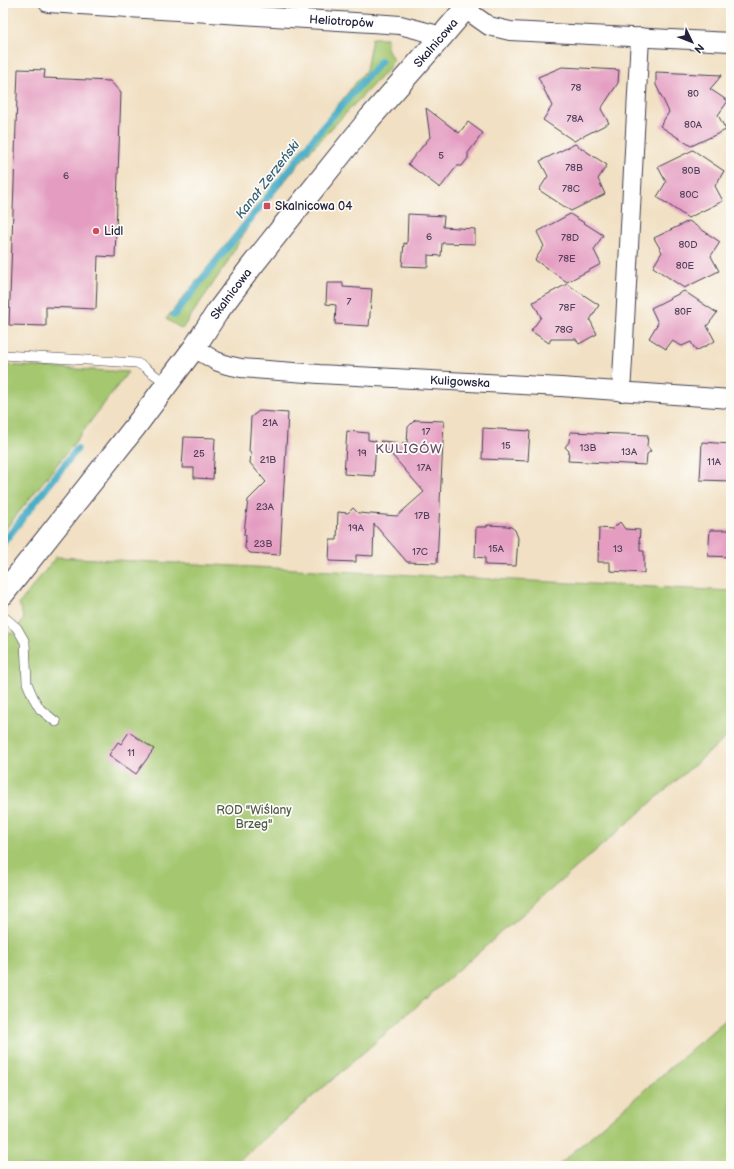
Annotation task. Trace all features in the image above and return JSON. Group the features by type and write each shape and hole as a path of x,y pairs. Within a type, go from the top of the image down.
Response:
{"street":[{"name":"Heliotropów","path":"48,3 388,24 442,36"},
{"name":"Skalnicowa","path":"3,594 168,385 218,311 289,218 370,118 467,6"},
{"path":"467,6 489,26 510,31 731,42"},
{"path":"620,392 624,344 640,37"},
{"name":"Kuligowska","path":"194,348 216,361 241,368 561,387 731,399"}],"lane":[{"path":"3,355 137,363 168,385"},
{"path":"3,616 17,628 25,642 27,683 33,697 40,709 56,722"}],"green space":[{"path":"372,38 387,38 387,48 393,60 390,67 308,153 250,223 225,266 182,329 166,319 366,70"},
{"path":"3,365 128,372 75,442 3,532"},
{"name":"ROD \"Wiślany Brzeg\"","path":"56,557 731,591 731,733 233,1166 3,1166 3,631 12,634 24,619 19,604"},
{"path":"731,1015 731,1166 557,1166"}],"building":[{"path":"562,67 619,70 618,83 601,109 609,123 574,141 543,120 552,106 538,77"},
{"path":"18,69 45,70 44,78 110,81 121,93 115,257 98,256 96,309 46,307 46,326 9,325"},
{"path":"656,72 722,75 710,89 728,101 718,115 726,130 691,146 660,126 669,112 656,85"},
{"path":"426,108 459,133 468,122 483,133 468,153 468,158 462,166 457,166 440,188 408,164 430,137"},
{"path":"575,144 607,165 598,179 605,194 571,211 539,190 548,176 540,161"},
{"path":"693,150 724,171 715,186 723,201 688,218 657,197 666,182 658,167"},
{"path":"408,214 444,216 443,227 475,229 475,244 442,243 441,256 428,255 428,267 402,266 404,243 407,244"},
{"path":"570,214 603,235 594,250 601,264 567,282 535,260 544,246 537,232"},
{"path":"689,221 720,242 711,256 719,271 684,288 653,267 662,252 654,238"},
{"path":"327,283 343,283 343,287 372,289 369,326 335,324 336,305 326,304"},
{"path":"567,284 599,305 590,320 597,334 579,344 576,339 551,339 549,343 531,331 541,317 533,302"},
{"path":"684,291 717,313 707,326 715,341 696,351 691,342 682,346 672,341 666,349 649,338 658,323 651,308"},
{"path":"259,411 288,413 280,555 250,553 245,548 246,535 244,535 248,500 266,482 250,463 251,452 249,452 251,417"},
{"path":"415,420 444,421 437,563 407,562 374,524 373,556 356,555 356,562 329,561 330,540 337,540 338,512 348,513 353,508 358,513 397,516 424,492 380,441 407,443 408,427"},
{"path":"483,428 530,431 528,461 482,459"},
{"path":"347,431 368,433 368,440 376,441 374,476 344,474"},
{"path":"570,432 648,435 647,446 651,451 647,454 646,465 568,461 569,451 565,447 569,442"},
{"path":"184,437 215,438 213,479 194,478 194,468 182,468"},
{"path":"702,442 731,444 731,481 700,480"},
{"path":"620,522 625,529 640,530 639,542 640,551 644,551 644,573 610,571 610,562 598,562 599,528 613,529"},
{"path":"487,525 507,526 515,530 518,538 516,566 485,565 485,558 475,557 476,527 487,527"},
{"path":"710,530 731,530 731,557 708,556"},
{"path":"129,732 154,749 136,774 109,755 118,742 121,744"}],"waterway":[{"name":"Kanał Zerzeński","path":"174,315 323,127 381,61"},
{"name":"Kanał Zerzeński","path":"3,543 77,449"}],"place":[{"name":"Skalnicowa 04","path":"267,206"},
{"name":"Lidl","path":"96,231"}],"district":[{"name":"KULIGÓW","path":"409,448"}]}
